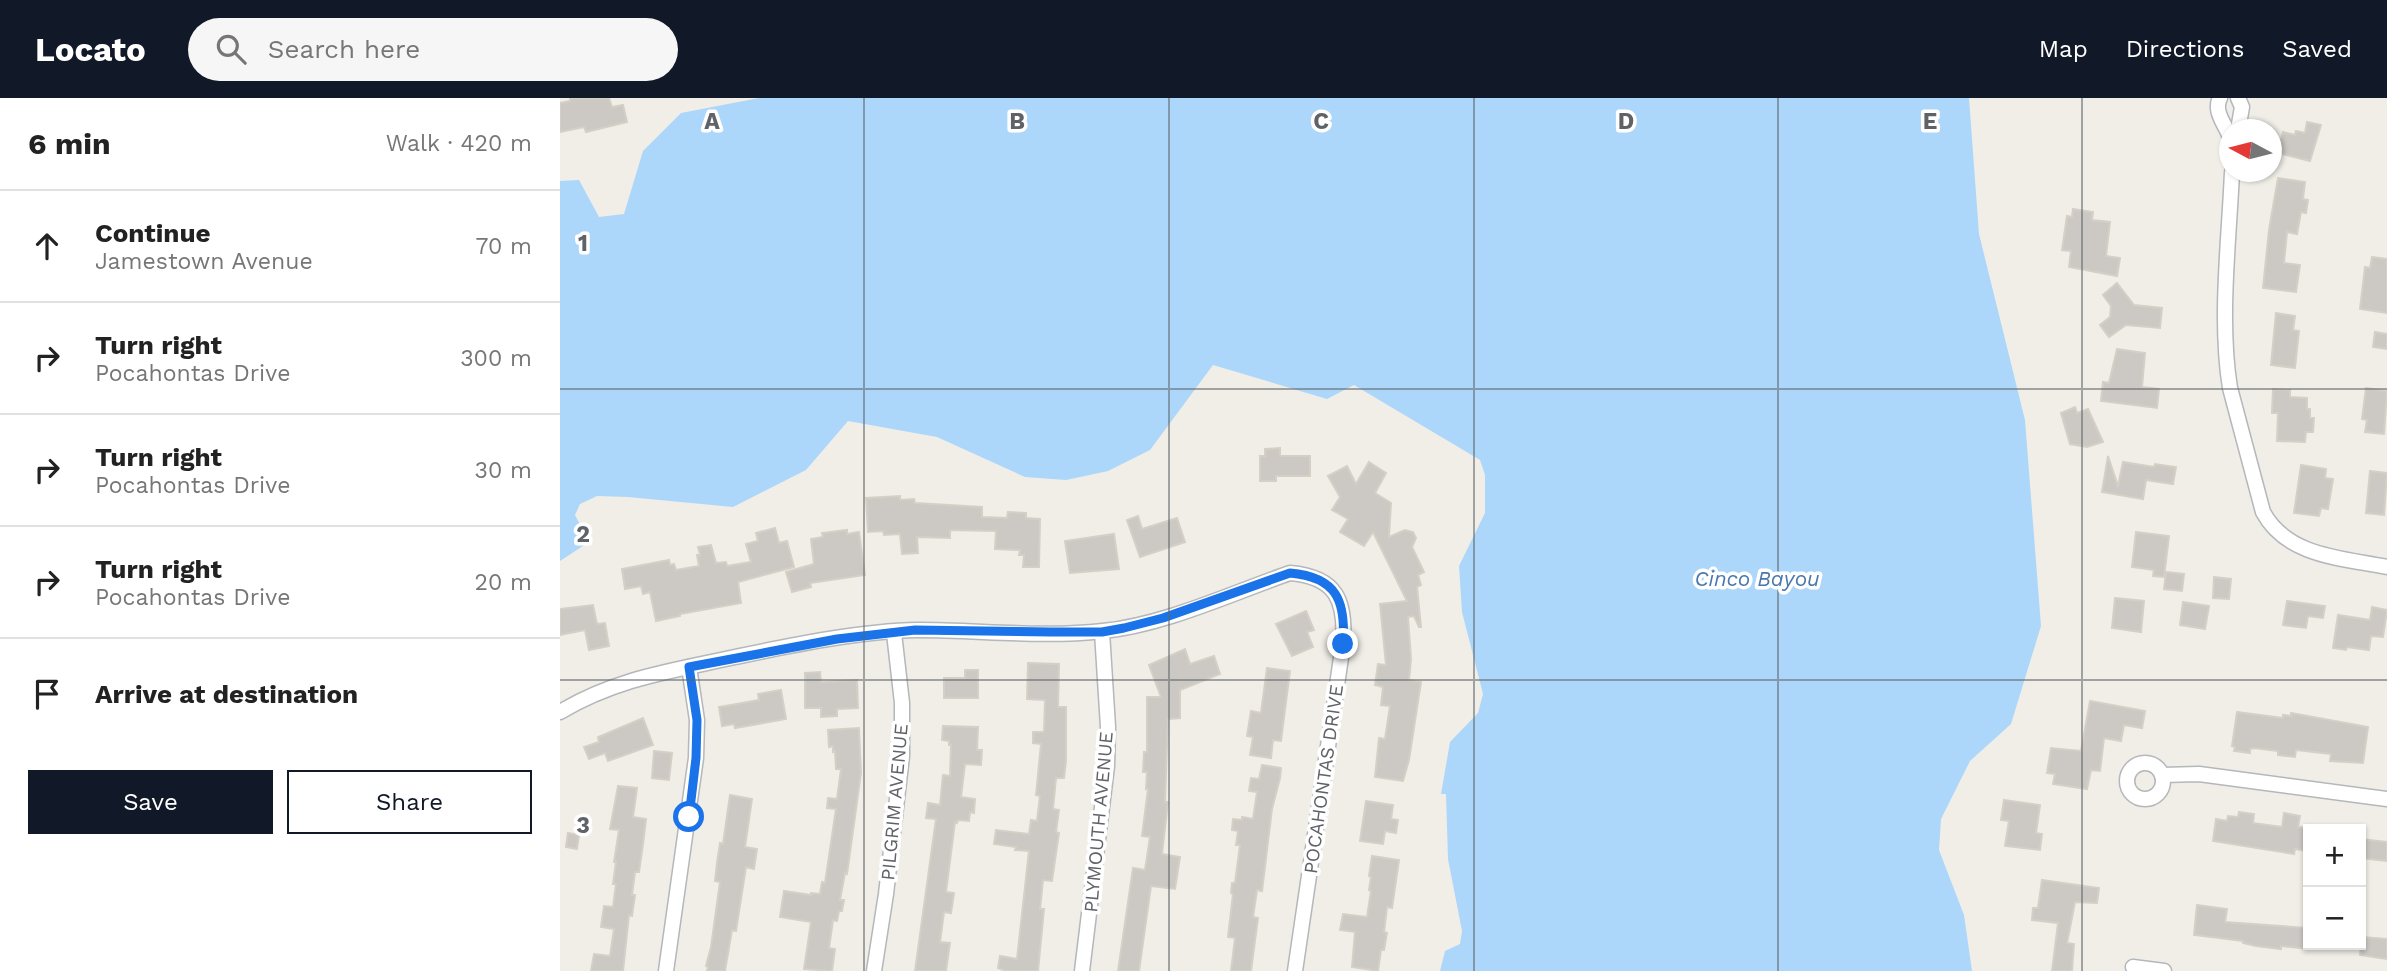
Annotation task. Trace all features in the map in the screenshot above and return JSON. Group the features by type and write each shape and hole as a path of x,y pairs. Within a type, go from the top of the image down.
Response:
{"street":[{"path":"2220,98 2217,104 2222,119"},
{"path":"2238,98 2242,107 2240,119"},
{"path":"2232,182 2225,350 2230,388 2263,512 2273,528 2290,543 2304,549 2387,567"},
{"name":"POCAHONTAS DRIVE","path":"560,712 601,690 633,678 837,639 915,630 1102,632 1163,618 1290,573 1306,574 1328,586 1338,597 1345,618 1295,971"},
{"name":"PLYMOUTH AVENUE","path":"1082,971 1107,766 1108,727 1102,632"},
{"name":"PILGRIM AVENUE","path":"874,971 902,756 901,703 894,633"},
{"path":"666,971 696,758 697,720 689,667"},
{"path":"2162,775 2199,774 2387,799"},
{"path":"2133,967 2164,971"}],"water":[{"name":"Cinco Bayou","path":"759,98 1969,98 1979,234 2025,420 2041,626 2011,724 1970,761 1941,819 1939,850 1964,915 1972,971 1440,971 1445,951 1460,944 1462,931 1448,859 1446,794 1441,794 1450,742 1478,713 1483,694 1462,612 1459,566 1485,513 1485,475 1480,460 1354,385 1327,399 1213,365 1150,450 1108,471 1066,480 1025,477 937,437 848,421 806,470 733,507 597,496 580,504 575,515 589,542 560,561 560,181 579,180 599,217 624,214 643,151 681,113"}],"building":[{"path":"570,98 609,98 612,107 623,105 627,122 586,132 584,127 560,132 560,103 570,101"},
{"path":"2307,122 2321,125 2310,161 2282,154 2283,132 2295,135 2296,131 2305,133"},
{"path":"2282,179 2305,182 2303,199 2308,200 2306,213 2301,212 2297,234 2287,232 2284,263 2300,265 2296,292 2263,288 2277,182 2282,182"},
{"path":"2073,209 2093,212 2092,220 2110,222 2106,256 2120,258 2117,276 2069,267 2071,251 2062,250 2067,216 2072,217"},
{"path":"2372,257 2387,259 2387,313 2360,309 2365,267 2370,268"},
{"path":"2117,283 2134,305 2162,308 2160,328 2126,325 2109,337 2100,325 2110,317 2111,306 2103,295"},
{"path":"2276,313 2295,316 2293,330 2299,331 2295,368 2271,365"},
{"path":"2375,332 2387,334 2387,349 2373,347"},
{"path":"2117,349 2145,353 2142,387 2159,389 2157,408 2101,401 2103,382 2109,383"},
{"path":"2366,388 2387,391 2384,434 2365,432 2367,420 2362,419"},
{"path":"2273,389 2290,390 2290,397 2307,398 2310,418 2314,418 2313,432 2306,432 2305,442 2277,441 2278,413 2272,413"},
{"path":"2075,407 2077,413 2088,409 2103,442 2087,447 2070,444 2061,413"},
{"path":"1280,448 1280,456 1310,456 1310,476 1276,476 1276,481 1260,481 1260,456 1265,456 1265,449"},
{"path":"2108,456 2118,486 2123,462 2176,467 2173,484 2146,480 2143,499 2102,492"},
{"path":"1369,462 1386,473 1375,493 1391,503 1389,537 1405,530 1413,532 1416,538 1412,547 1424,572 1418,575 1421,585 1417,587 1421,627 1414,616 1408,617 1411,659 1409,680 1421,682 1409,760 1403,781 1375,777 1379,738 1385,739 1390,706 1381,705 1383,687 1375,685 1378,664 1386,665 1380,604 1407,601 1373,532 1364,546 1340,532 1348,519 1332,510 1340,497 1328,476 1347,466 1356,484"},
{"path":"2301,465 2326,469 2325,478 2333,479 2328,509 2321,508 2319,516 2294,513"},
{"path":"2370,471 2387,473 2384,515 2366,513"},
{"path":"900,496 900,500 914,499 915,503 982,507 982,517 1007,518 1008,512 1026,513 1026,518 1040,519 1039,567 1023,567 1024,555 1019,555 1020,550 995,549 996,531 950,530 950,538 917,537 918,553 902,554 900,534 868,532 866,498"},
{"path":"1138,516 1142,529 1177,518 1185,542 1140,557 1127,520"},
{"path":"775,528 779,543 787,541 794,567 738,582 741,603 656,621 650,592 643,594 641,586 625,589 622,569 669,560 676,570 699,566 698,547 711,545 716,563 726,562 727,566 751,562 746,544 758,541 756,533"},
{"path":"847,530 847,534 859,532 865,575 810,583 811,587 792,592 786,572 814,564 811,539 823,537 822,533"},
{"path":"2136,532 2169,536 2164,577 2153,576 2154,570 2132,567"},
{"path":"1114,534 1119,569 1070,573 1065,541"},
{"path":"2166,572 2184,574 2182,591 2164,589"},
{"path":"2214,577 2231,579 2229,599 2213,598"},
{"path":"2115,598 2144,601 2141,632 2112,628"},
{"path":"2287,601 2325,606 2323,618 2308,616 2306,628 2283,625"},
{"path":"2183,602 2209,606 2205,629 2180,625"},
{"path":"593,605 597,624 605,623 609,646 589,650 585,630 560,635 560,609"},
{"path":"2372,607 2387,610 2383,637 2371,636 2369,650 2333,648 2338,615 2370,620"},
{"path":"1306,611 1314,630 1307,632 1313,647 1292,656 1276,624"},
{"path":"1185,649 1190,664 1214,656 1220,674 1180,690 1180,718 1168,719 1165,802 1168,802 1162,854 1180,857 1175,889 1151,886 1139,971 1118,971 1133,868 1145,870 1150,837 1142,836 1148,789 1147,772 1143,772 1144,752 1147,752 1147,697 1161,697 1149,665"},
{"path":"1028,663 1059,664 1058,707 1066,707 1066,761 1064,778 1056,778 1053,809 1059,810 1056,832 1059,833 1052,881 1043,880 1040,909 1044,909 1038,971 1006,971 998,968 1000,956 1017,959 1029,851 994,844 996,830 1029,834 1031,820 1037,821 1040,796 1036,795 1041,744 1033,743 1033,732 1044,732 1045,700 1027,699"},
{"path":"1267,668 1290,671 1281,741 1273,740 1271,758 1250,755 1253,737 1247,736 1251,711 1261,713"},
{"path":"965,670 978,670 978,698 944,698 944,678 965,678"},
{"path":"820,672 821,682 857,680 858,708 837,709 837,716 821,717 821,708 805,708 805,673"},
{"path":"781,690 786,719 735,728 734,724 722,726 719,707 759,700 758,694"},
{"path":"2090,701 2145,711 2142,728 2124,725 2121,741 2104,738 2100,771 2091,770 2087,789 2053,784 2055,774 2047,773 2051,748 2081,751"},
{"path":"2237,712 2283,718 2283,715 2291,716 2291,713 2368,727 2363,763 2330,761 2331,754 2296,750 2295,757 2278,755 2278,751 2254,748 2250,749 2250,753 2234,751 2235,747 2232,746"},
{"path":"643,718 653,745 608,761 605,753 589,759 584,747 599,742 598,737"},
{"path":"943,726 978,727 977,750 982,750 981,765 965,764 961,797 975,799 974,813 970,812 969,821 955,822 946,892 954,893 951,913 944,912 940,942 950,943 946,971 915,971 936,819 926,818 928,803 940,805 943,775 950,776 951,745 949,741 942,740"},
{"path":"859,728 861,773 847,874 845,873 840,900 844,900 842,911 839,911 837,921 833,920 829,948 835,949 832,971 804,969 811,922 780,917 784,891 820,894 822,882 825,883 836,809 827,808 828,798 837,799 841,769 836,769 835,751 833,752 833,746 829,747 828,730"},
{"path":"654,751 672,753 669,780 652,778"},
{"path":"1262,765 1281,768 1272,809 1262,891 1257,890 1253,917 1258,918 1251,971 1231,971 1235,938 1228,937 1231,893 1240,845 1236,845 1238,831 1232,830 1233,819 1253,819 1257,792 1249,791 1251,778 1259,779"},
{"path":"618,786 637,788 633,817 646,819 639,872 635,872 632,895 635,895 632,916 629,915 623,971 591,971 594,954 610,956 614,929 601,927 604,906 613,907 616,884 613,884 614,862 619,830 610,829"},
{"path":"730,795 752,799 745,847 757,849 754,869 746,867 736,931 732,930 725,971 707,971 720,882 715,881 717,863 720,843 723,844"},
{"path":"2004,800 2040,805 2036,833 2042,834 2040,850 2005,846 2009,821 2001,820"},
{"path":"1366,801 1393,805 1391,819 1398,820 1396,833 1385,831 1383,844 1360,841"},
{"path":"2239,812 2254,814 2253,823 2282,827 2284,813 2300,816 2298,827 2303,828 2303,850 2295,849 2294,854 2213,841 2216,819 2227,821 2228,816 2238,817"},
{"path":"568,833 579,835 577,849 566,847"},
{"path":"2366,840 2387,842 2387,861 2366,859"},
{"path":"1372,856 1399,860 1392,908 1387,907 1384,932 1387,933 1378,971 1352,967 1355,932 1340,930 1343,914 1367,917"},
{"path":"2042,880 2099,888 2097,903 2075,902 2067,943 2074,944 2072,971 2052,971 2058,923 2032,920 2033,908 2038,908"},
{"path":"2197,905 2227,909 2225,922 2303,928 2303,948 2256,946 2243,941 2194,935"},
{"path":"2366,937 2387,939 2387,959 2360,955 2361,950 2366,950"}],"route":[{"path":"689,817 696,758 697,720 689,667 837,639 915,630 1102,632 1163,618 1290,573 1306,574 1318,579 1338,597 1345,618 1343,644"}]}
